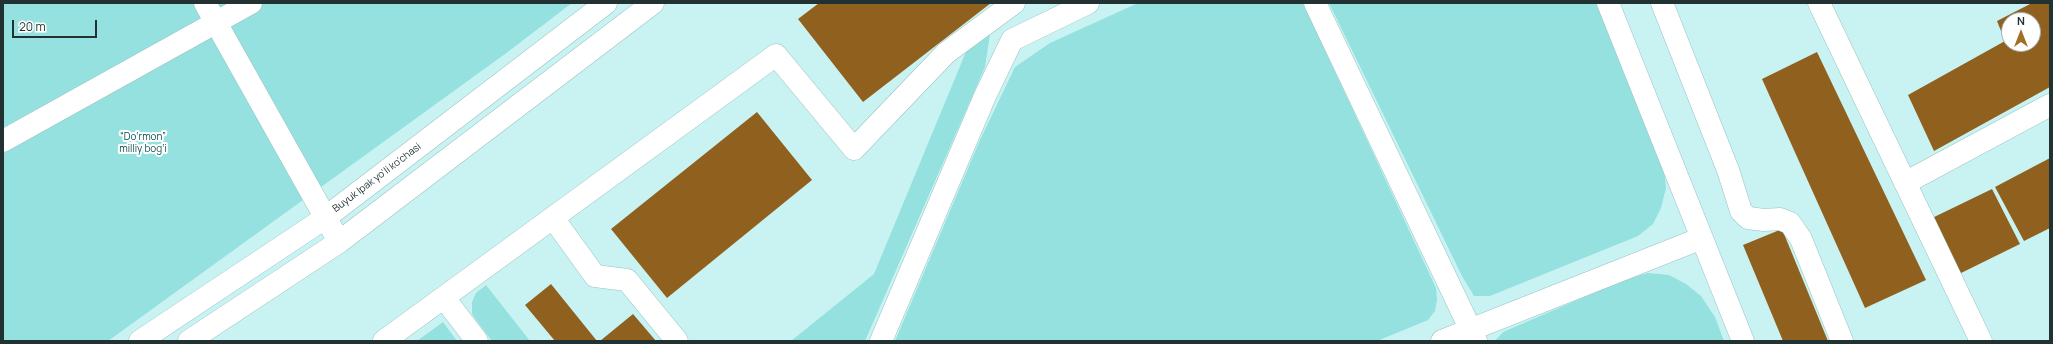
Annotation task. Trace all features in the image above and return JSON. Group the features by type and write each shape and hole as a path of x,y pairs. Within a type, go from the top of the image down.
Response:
{"street":[{"path":"205,3 218,23 339,242"},
{"path":"3,141 218,23 251,3"},
{"name":"Buyuk Ipak yo'li ko'chasi","path":"140,341 325,218 606,3"},
{"path":"189,341 339,242 653,3"},
{"path":"384,341 776,55 854,148 946,53 1014,3"},
{"path":"881,341 985,96 1012,40 1088,3"},
{"path":"1315,3 1473,335"},
{"path":"1608,3 1743,341"},
{"path":"1662,3 1728,170 1741,211 1748,218 1764,220 1780,219 1790,223 1801,239 1842,341"},
{"path":"1819,3 1981,341"},
{"path":"1905,183 2050,105"},
{"path":"553,218 595,276 627,280 677,341"},
{"path":"1442,341 1473,335 1702,238"},
{"path":"444,298 477,341"}],"green space":[{"name":"“Do‘rmon” milliy bog‘i","path":"3,3 572,3 505,54 108,341 3,341"},
{"path":"1138,3 1303,3 1436,288 1437,300 1435,311 1428,320 1377,341 895,341 980,140 1015,67 1050,43"},
{"path":"1329,3 1596,3 1664,168 1666,188 1661,208 1653,224 1638,236 1490,296 1474,296 1462,276"},
{"path":"990,34 985,67 865,341 791,341 874,274 970,42"},
{"path":"1648,273 1669,275 1686,284 1701,296 1715,317 1724,341 1495,341 1503,332 1626,279"},
{"path":"486,285 530,341 492,341 472,314 472,302 476,293"},
{"path":"443,322 457,341 417,341"}],"building":[{"path":"819,3 991,3 863,102 798,19"},
{"path":"2032,3 2050,3 2050,87 1934,151 1908,95 2001,43 2001,52 2041,52 2041,12 2014,12"},
{"path":"2001,19 2001,31 1997,21"},
{"path":"1817,52 1926,280 1865,308 1762,79"},
{"path":"757,112 812,180 667,298 611,229"},
{"path":"2050,158 2050,228 2024,241 1995,187"},
{"path":"1992,189 2020,244 1957,275 1930,219"},
{"path":"1782,229 1828,341 1783,341 1743,245"},
{"path":"551,284 597,341 555,341 525,305"},
{"path":"633,314 656,341 600,341"}]}
